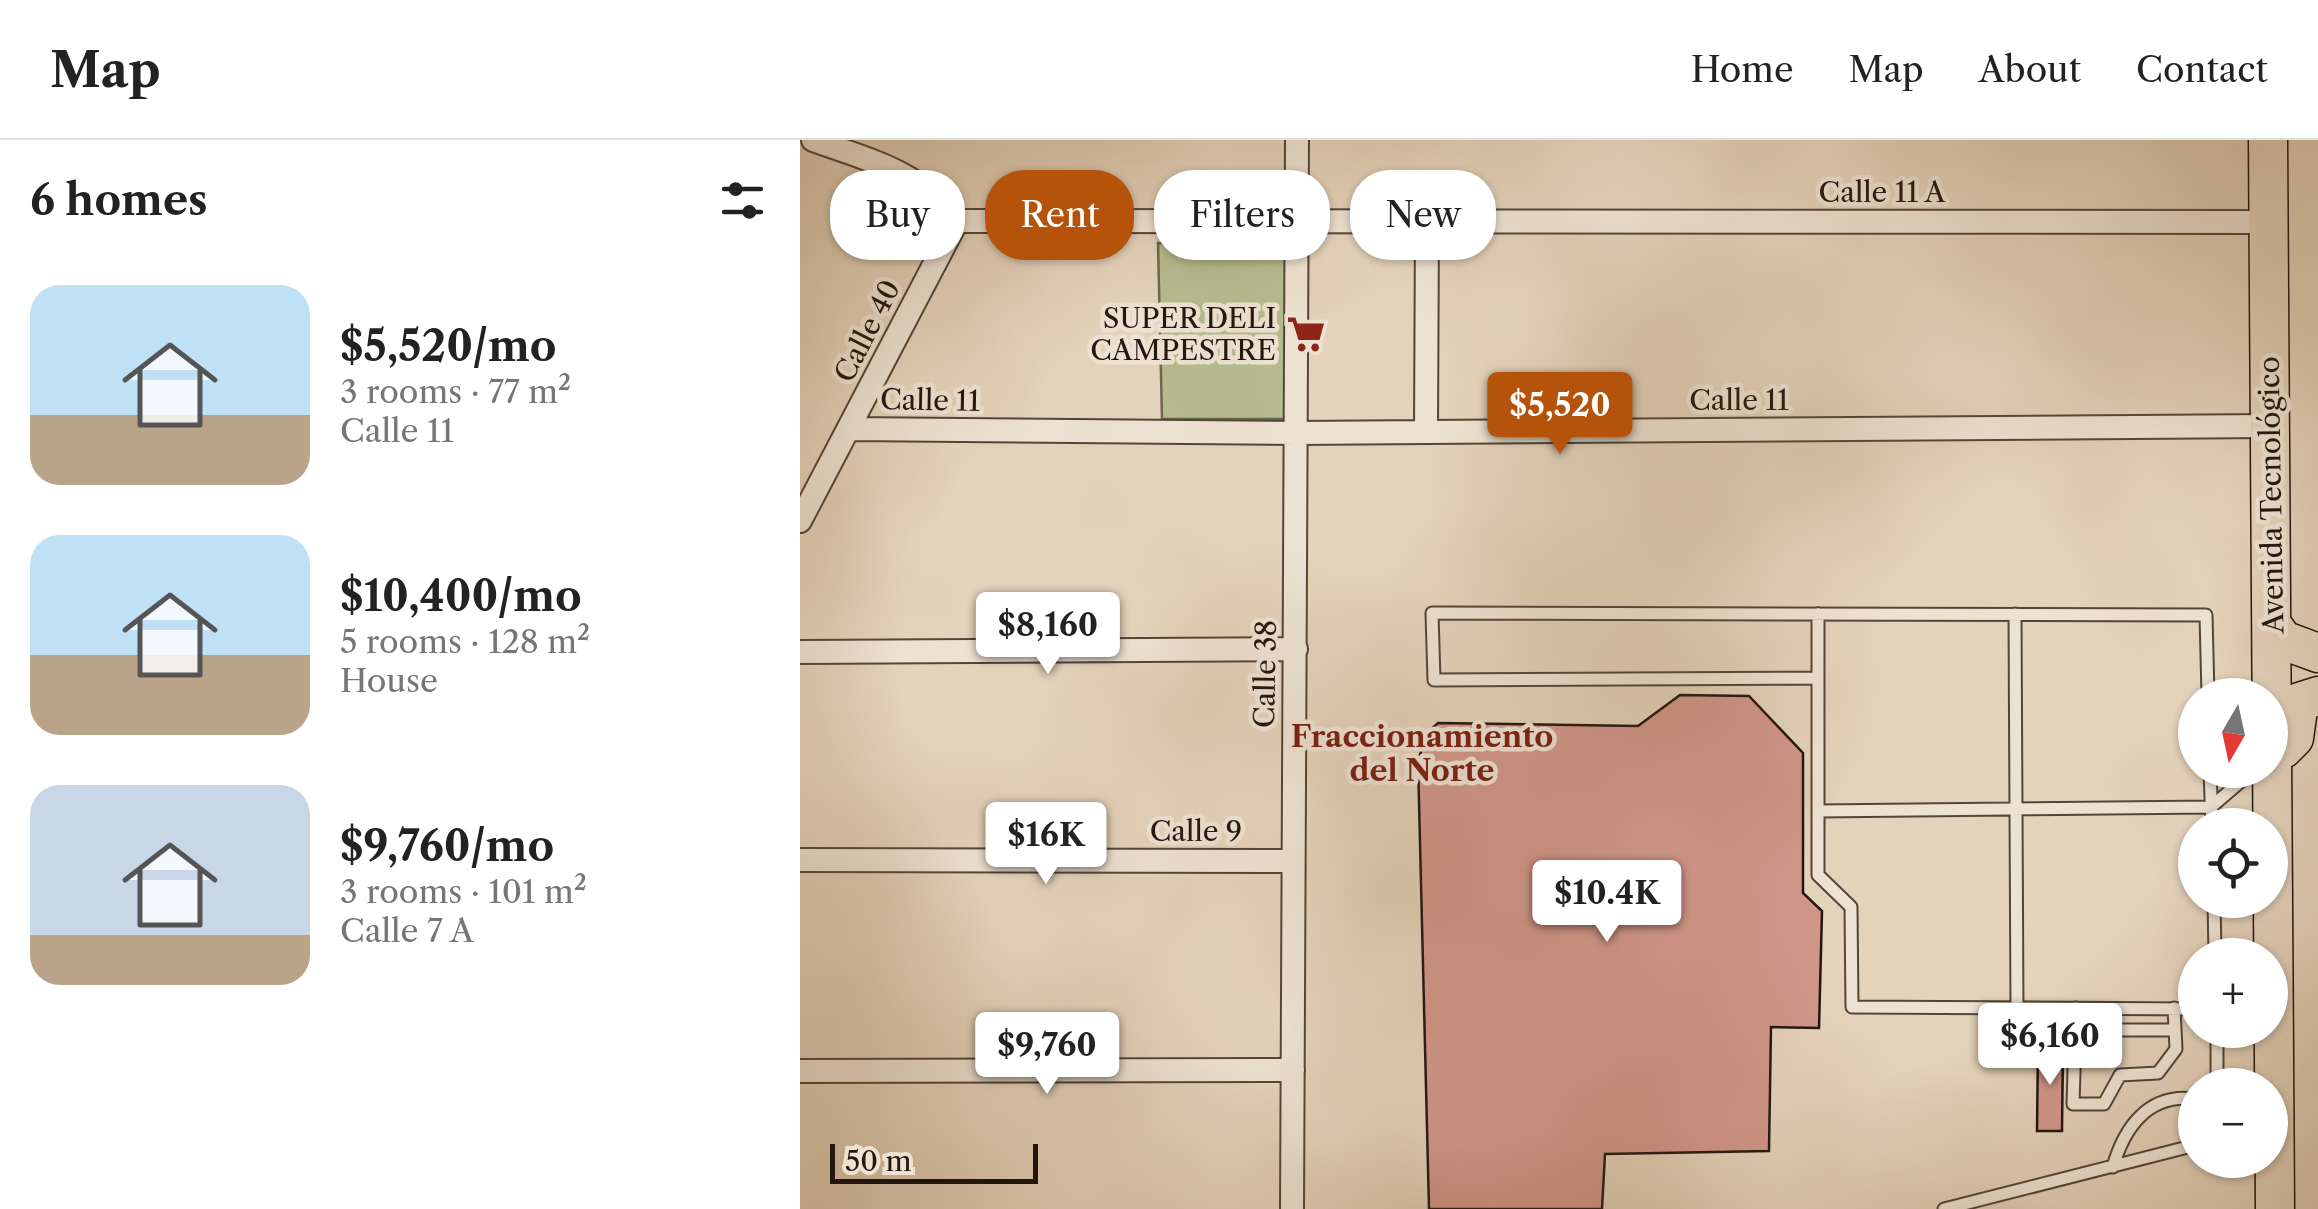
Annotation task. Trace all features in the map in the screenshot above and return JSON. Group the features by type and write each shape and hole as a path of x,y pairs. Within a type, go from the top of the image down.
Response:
{"main road":[{"name":"Avenida Tecnológico","path":"2268,140 2270,678"},
{"path":"2273,626 2283,640 2318,653"},
{"path":"2288,743 2294,738 2299,702 2318,696"},
{"name":"Avenida Tecnológico","path":"2266,788 2271,1068"},
{"name":"Avenida Tecnológico","path":"2273,1178 2274,1209"}],"street":[{"path":"813,140 896,170"},
{"name":"Calle 38","path":"1296,170 1297,140"},
{"name":"Calle 11 A","path":"965,220 1154,221"},
{"name":"Calle 11 A","path":"1496,222 2268,222"},
{"name":"Calle 40","path":"800,519 851,429 936,260"},
{"name":"Calle 38","path":"1292,1209 1295,260"},
{"path":"1426,432 1427,260"},
{"name":"Calle 11","path":"851,429 1296,433 2268,426"},
{"path":"800,652 1296,649"},
{"name":"Calle 9","path":"800,860 1292,861"},
{"path":"800,1071 1293,1070"}],"lane":[{"path":"1818,678 1434,680 1432,613 2206,615 2208,678"},
{"path":"1818,614 1818,874 1851,907 1852,1007 2178,1008"},
{"path":"2016,614 2017,1008"},
{"path":"2210,788 2211,807"},
{"path":"1818,811 2211,807 2233,788"},
{"path":"2076,1008 2073,1104 2104,1104 2120,1075 2158,1073 2176,1048 2174,1008"},
{"path":"2076,1030 2174,1030"},
{"path":"2112,1167 2122,1135 2140,1116 2160,1104 2178,1101"},
{"path":"1944,1209 2178,1150"}],"green space":[{"path":"1158,260 1287,260 1286,419 1162,419"}],"building":[{"path":"1680,695 1749,696 1803,753 1803,893 1822,911 1819,1028 1771,1027 1769,1151 1605,1154 1602,1209 1429,1209 1418,761 1427,733 1438,723 1638,726"},
{"path":"2038,1046 2063,1046 2062,1131 2037,1131"}],"place":[{"name":"SUPER DELI CAMPESTRE","path":"1306,334"}],"district":[{"name":"Fraccionamiento del Norte","path":"1422,754"}]}
